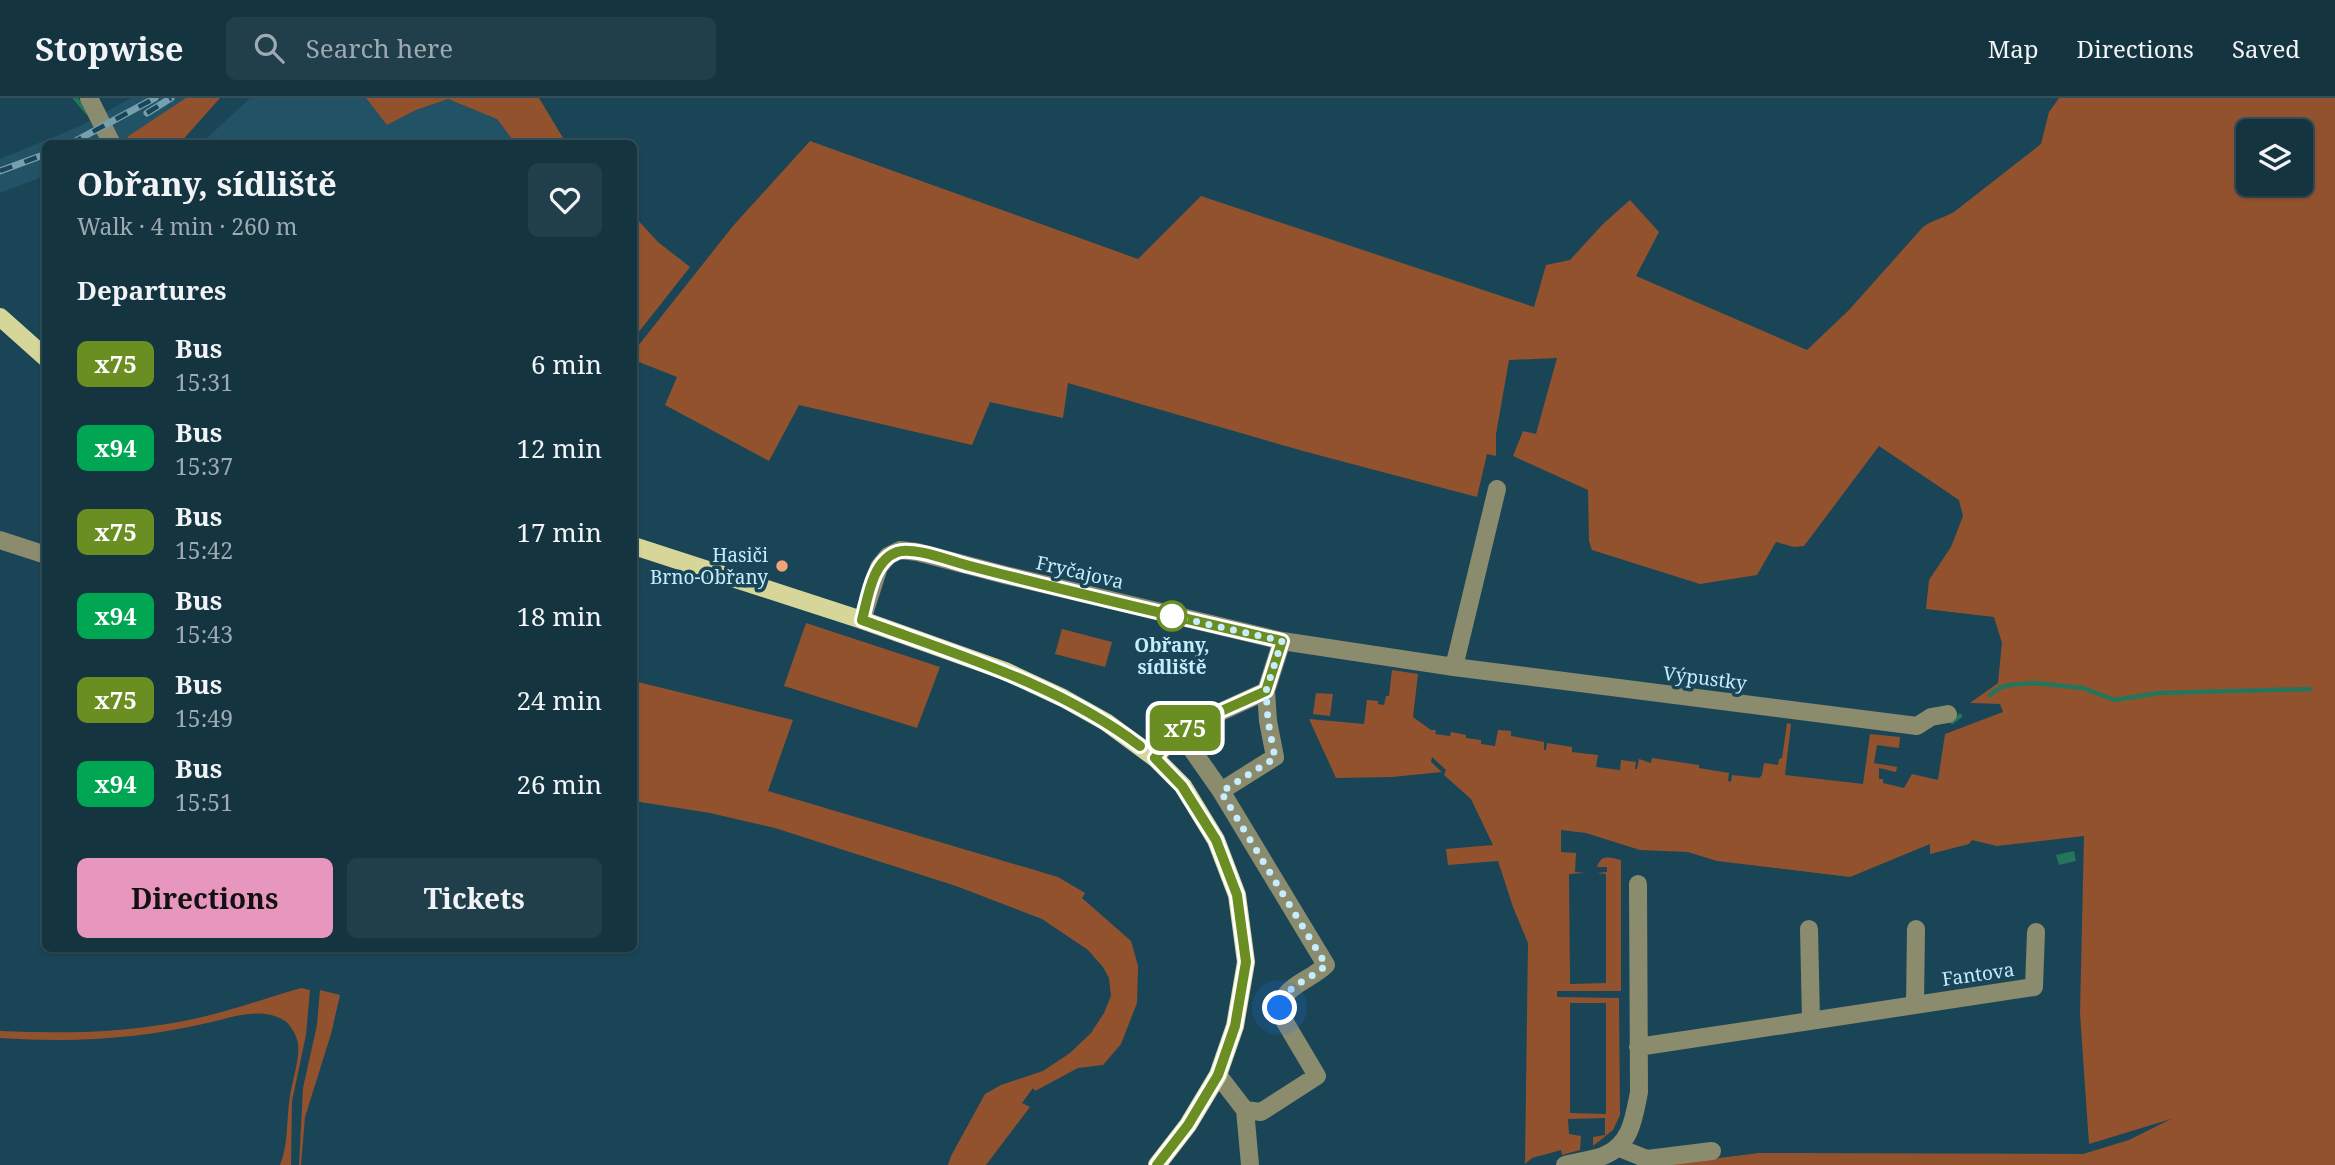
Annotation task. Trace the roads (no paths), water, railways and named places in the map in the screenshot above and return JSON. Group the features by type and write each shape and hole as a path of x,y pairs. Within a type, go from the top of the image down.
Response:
{"main road":[{"path":"0,317 42,354"},
{"path":"637,547 862,620 1005,671 1106,722 1155,758 1182,786 1216,840 1237,895 1246,962 1235,1026 1218,1075 1188,1125 1157,1165"}],"street":[{"path":"89,98 110,140"},
{"path":"1454,667 1497,489"},
{"path":"0,540 42,554"},
{"name":"Fryčajova","path":"862,620 879,567 888,556 900,550 1282,641"},
{"path":"1221,792 1275,758 1266,691 1282,641"},
{"name":"Výpustky","path":"1282,641 1454,667 1917,726 1931,717 1948,714"},
{"path":"1155,758 1179,730 1266,691"},
{"path":"1179,730 1221,792 1326,965 1317,974 1286,992 1280,1008 1282,1017 1317,1076 1261,1111 1245,1110"},
{"path":"1565,1165 1604,1156 1627,1137 1633,1125 1639,1092 1638,884"},
{"path":"1809,929 1811,1020"},
{"name":"Fantova","path":"1915,1004 1916,929"},
{"name":"Fantova","path":"1638,1047 2034,987 2036,932"},
{"path":"1218,1075 1245,1110 1250,1165"},
{"path":"1617,1147 1647,1159 1712,1151"}],"waterway":[{"path":"75,98 87,112"},
{"path":"1990,695 1999,688 2010,685 2035,683 2083,688 2115,700 2158,693 2310,689"},
{"path":"1952,722 1960,716"}],"railway":[{"path":"77,140 155,98"},
{"path":"147,113 171,98"},
{"path":"0,171 42,155"}],"place":[{"name":"Hasiči Brno-Obřany","path":"782,566"},
{"name":"Obřany, sídliště","path":"1172,616"}]}
